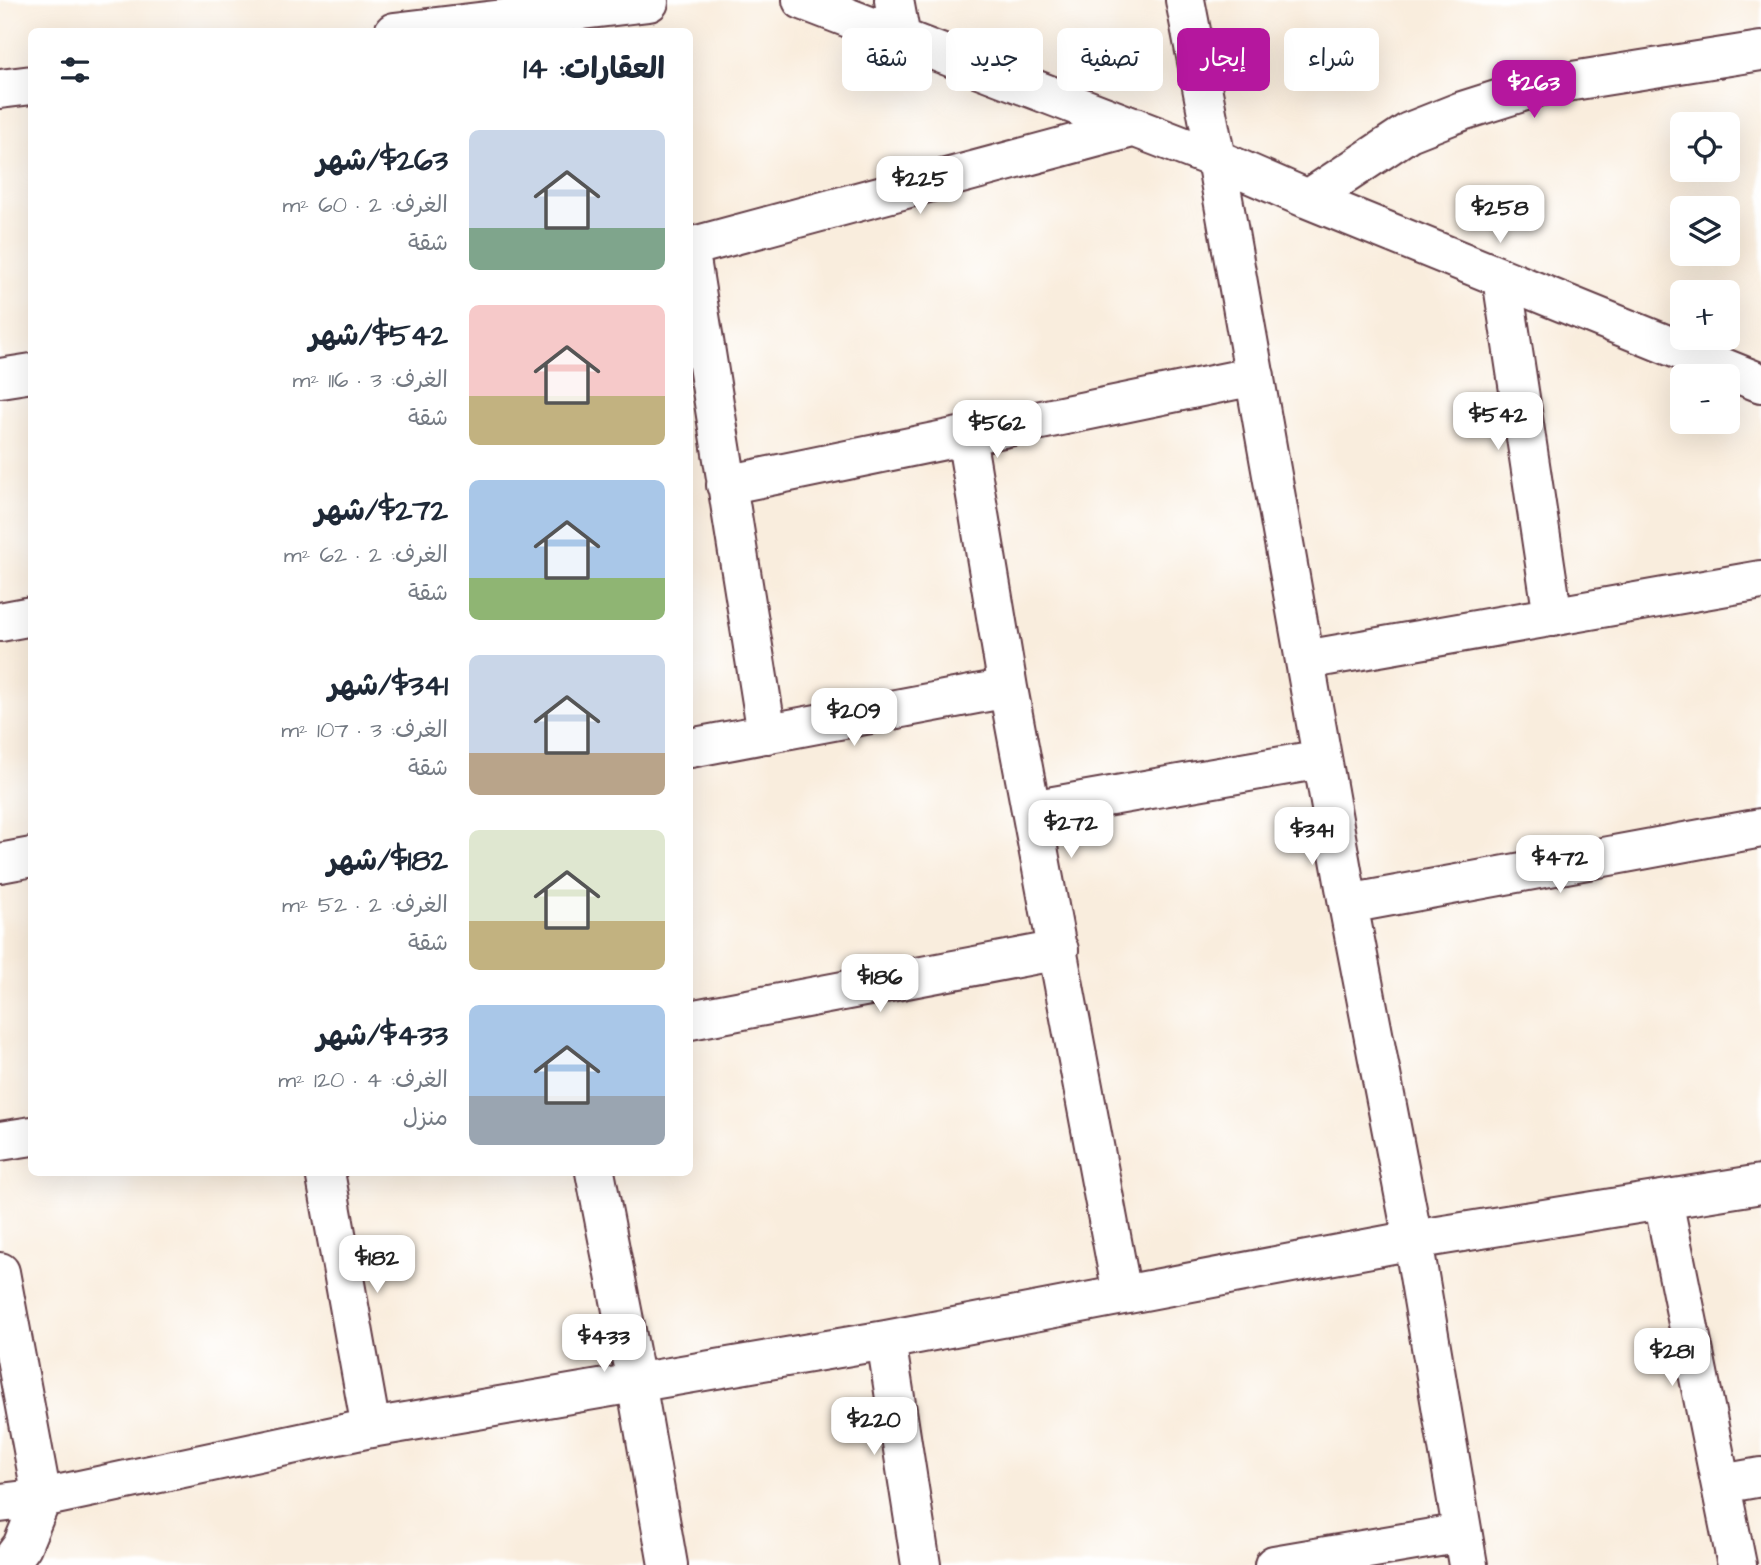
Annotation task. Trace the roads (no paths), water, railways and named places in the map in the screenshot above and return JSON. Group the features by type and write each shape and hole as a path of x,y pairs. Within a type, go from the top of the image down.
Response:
{"street":[{"path":"802,0 875,28"},
{"path":"894,0 899,28"},
{"path":"1185,0 1216,159 1348,904 1413,1240 1465,1549 1274,1565"},
{"path":"399,23 651,11"},
{"path":"932,50 1216,159 1761,383"},
{"path":"1308,199 1409,132 1462,111 1541,86 1761,51"},
{"path":"0,89 28,86"},
{"path":"693,246 1136,127"},
{"path":"693,272 767,734"},
{"path":"1502,278 1553,617"},
{"path":"0,378 28,374"},
{"path":"726,485 1255,376"},
{"path":"966,436 1008,688 1122,1294"},
{"path":"1305,660 1761,580"},
{"path":"0,622 28,617"},
{"path":"693,747 1008,688"},
{"path":"1031,810 1322,759"},
{"path":"1348,904 1761,828"},
{"path":"0,863 28,859"},
{"path":"693,1019 1059,950"},
{"path":"0,1141 28,1137"},
{"path":"326,1176 371,1428"},
{"path":"596,1176 668,1565"},
{"path":"0,1503 42,1498 371,1428 886,1340 1413,1240 1761,1184"},
{"path":"1663,1200 1737,1565"},
{"path":"0,1272 42,1498 22,1546 8,1565"},
{"path":"886,1340 921,1565"},
{"path":"1722,1484 1761,1476"}]}
